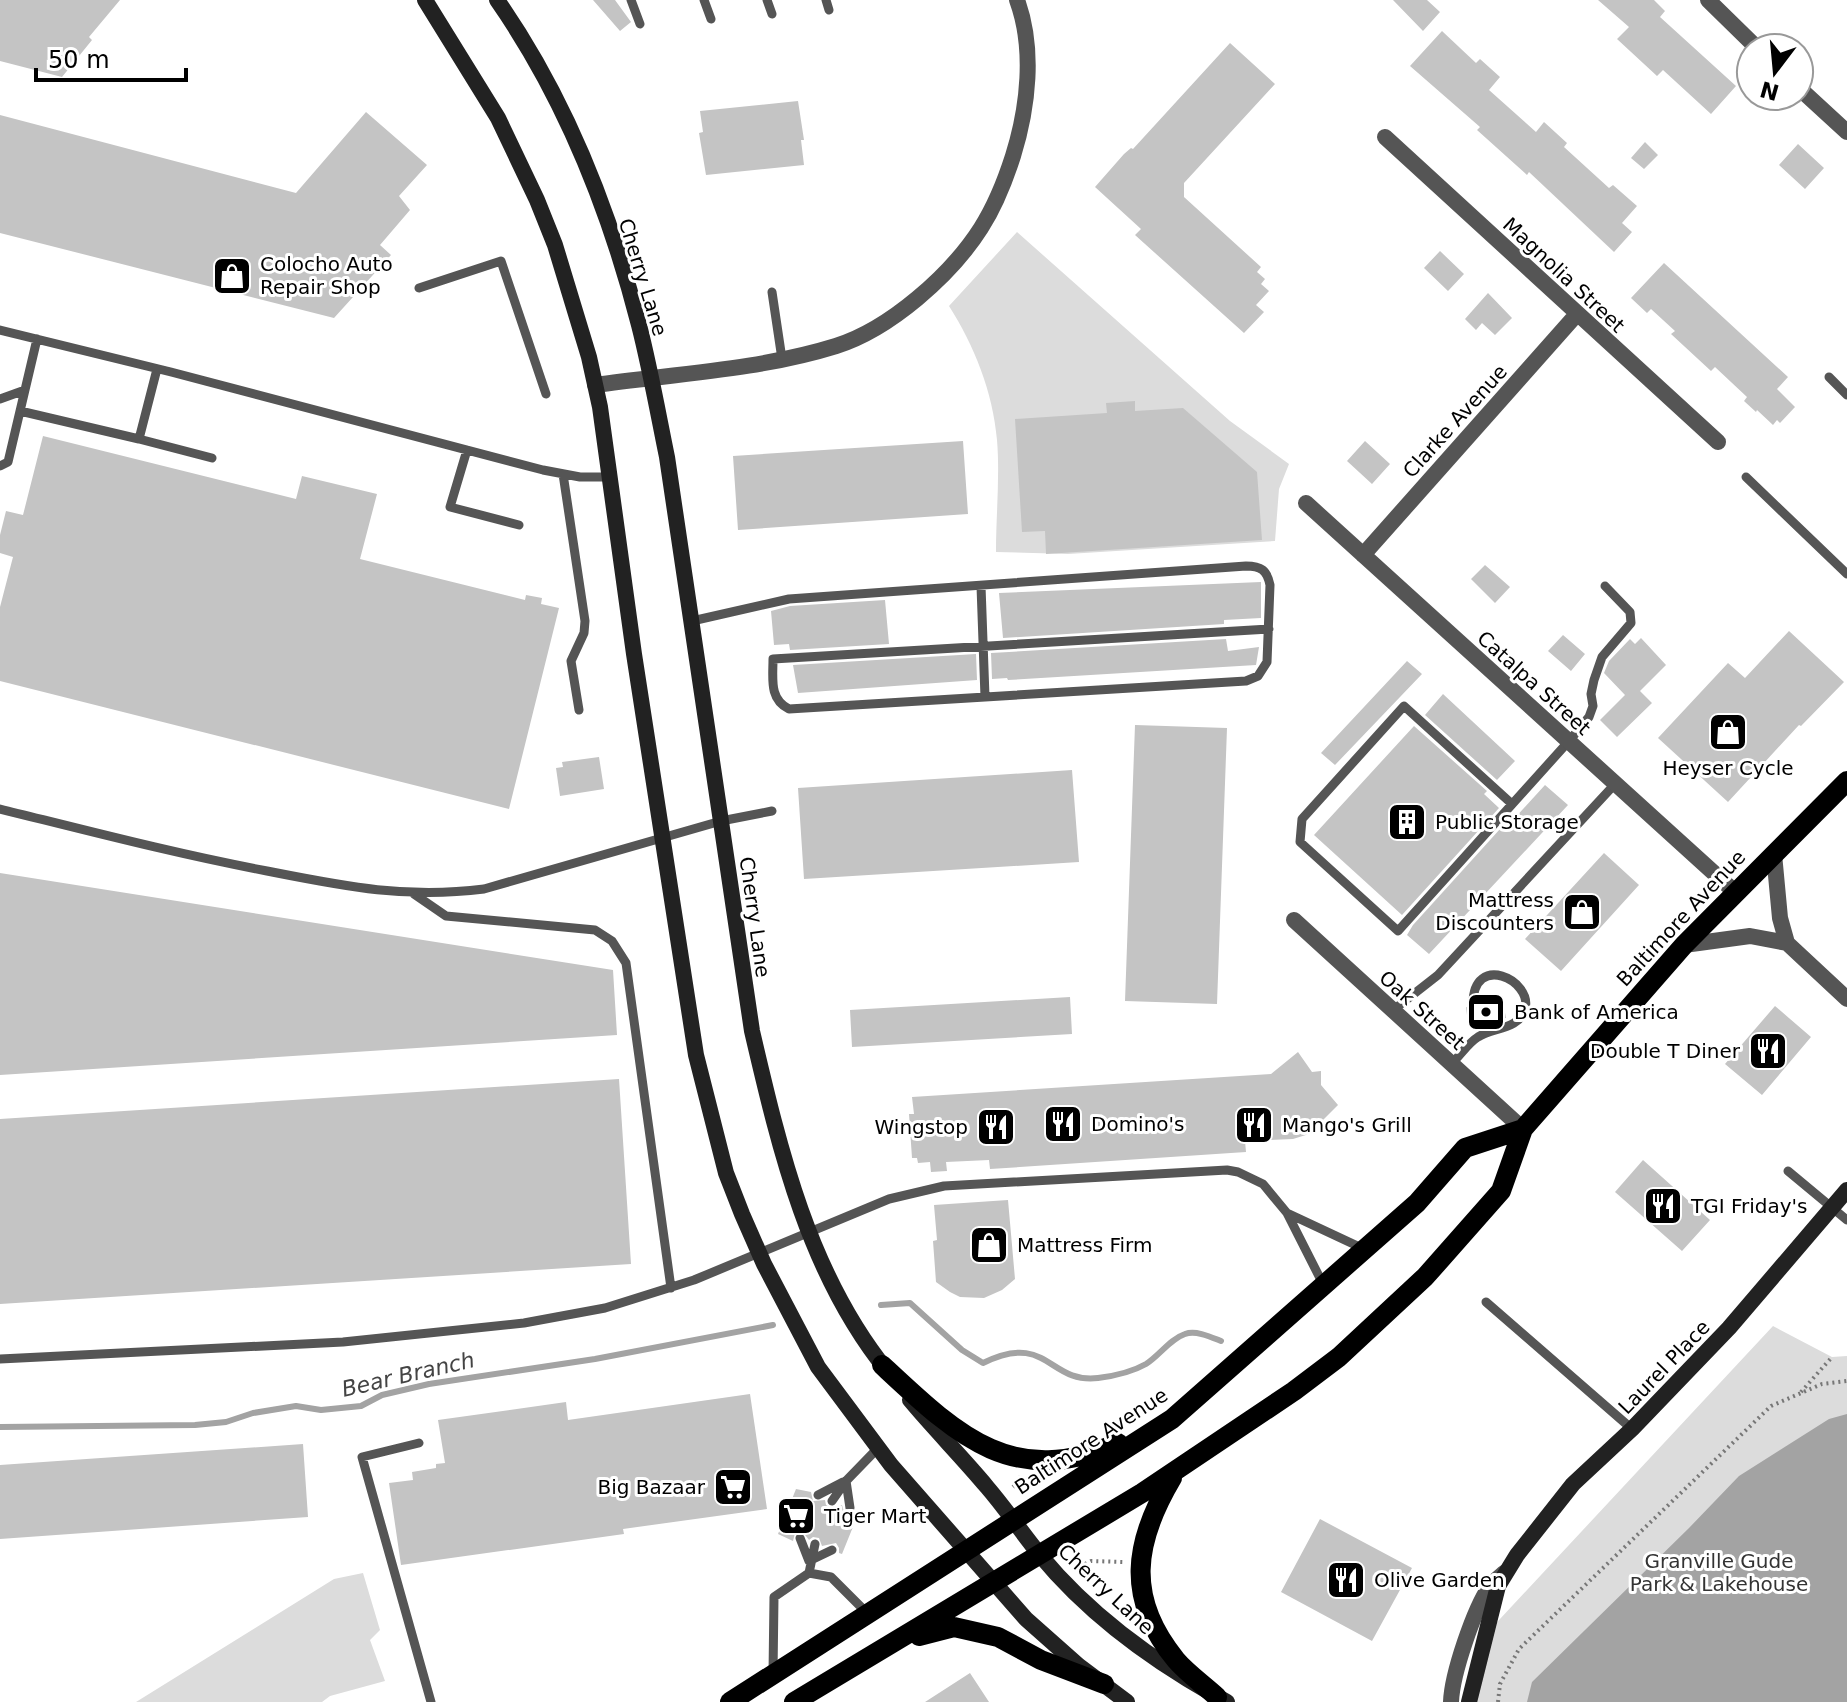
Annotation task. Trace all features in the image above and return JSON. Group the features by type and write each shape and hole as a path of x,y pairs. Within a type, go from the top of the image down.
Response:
{"main road":[{"path":"425,0 498,118 537,200 577,310 595,385 696,1055 726,1173 759,1253 818,1367 878,1448 1026,1619 1127,1702"},
{"name":"Cherry Lane","path":"497,0 557,102 594,189 628,285 667,457 752,1031 780,1145 809,1233 834,1289 862,1338 1014,1520 1040,1556 1079,1597 1137,1647 1222,1700"},
{"name":"Baltimore Avenue","path":"794,1702 994,1584 1176,1471 1339,1357 1425,1277 1501,1191 1523,1129 1684,945 1847,781"},
{"name":"Baltimore Avenue","path":"730,1702 1172,1419 1417,1203 1465,1148 1523,1129"},
{"name":"Laurel Place","path":"1469,1702 1498,1586 1509,1569 1573,1484 1632,1429 1729,1328 1847,1190"},
{"path":"882,1365 953,1426 993,1450 1023,1460 1042,1462 1078,1458 1172,1419"},
{"path":"1176,1471 1156,1504 1145,1532 1140,1588 1152,1624 1177,1661 1222,1700"},
{"path":"896,1642 954,1627 998,1637 1041,1660 1104,1684"}],"street":[{"path":"595,385 782,359 837,345 880,325 948,269 981,228 1007,175 1026,98 1028,63 1017,0"},
{"path":"1708,0 1741,32"},
{"path":"1815,103 1847,132"},
{"name":"Magnolia Street","path":"1385,137 1718,442"},
{"name":"Clarke Avenue","path":"1363,555 1577,314"},
{"name":"Catalpa Street","path":"1306,503 1736,893"},
{"path":"1774,854 1780,918 1787,943 1847,999"},
{"name":"Oak Street","path":"1294,920 1523,1129"},
{"path":"1684,945 1750,936 1787,943"},
{"name":"Laurel Place","path":"1451,1702 1452,1686 1479,1610 1491,1584 1509,1569"}],"lane":[{"path":"631,0 640,24"},
{"path":"704,0 711,19"},
{"path":"767,0 772,14"},
{"path":"419,288 501,261 546,394"},
{"path":"772,292 782,359"},
{"path":"0,330 563,474 609,477"},
{"path":"0,466 8,462 37,339"},
{"path":"139,439 157,369"},
{"path":"1829,377 1847,395"},
{"path":"0,399 25,390"},
{"path":"20,411 212,458"},
{"path":"467,450 450,507 519,525"},
{"path":"563,474 585,621 584,633 571,661 579,710"},
{"path":"1746,477 1847,574"},
{"path":"692,621 789,599 1258,566 1268,574 1270,585 1269,629 1267,662 1258,676 1246,681 789,709 779,705 773,689 773,659 1269,629"},
{"path":"981,586 985,697"},
{"path":"1512,804 1404,706 1302,819 1300,842 1398,931 1569,741 1589,717 1593,706 1591,694 1594,680 1602,657 1631,623 1630,612 1605,586"},
{"path":"1392,1011 1438,975 1615,784"},
{"path":"0,809 206,859 367,890 414,894 484,889 721,821 772,811"},
{"path":"414,894 446,916 595,930 612,941 626,963 671,1288"},
{"path":"1451,1064 1478,1037 1510,1025 1521,1017 1526,1006 1522,993 1507,977 1494,974 1478,980 1473,990 1473,1004"},
{"path":"1477,1026 1478,1037"},
{"path":"0,1359 343,1342 524,1323 605,1308 671,1288 889,1199 944,1186 1227,1170 1250,1175 1263,1184 1287,1213 1325,1287"},
{"path":"1788,1171 1847,1220"},
{"path":"1287,1213 1365,1250"},
{"path":"1486,1302 1632,1429"},
{"path":"419,1443 362,1457 431,1702"},
{"path":"832,1501 846,1481 878,1448"},
{"path":"818,1495 846,1481"},
{"path":"846,1481 850,1508"},
{"path":"800,1538 809,1561"},
{"path":"809,1573 809,1561 815,1544"},
{"path":"809,1561 832,1550"},
{"path":"773,1675 774,1597 809,1573 831,1577 868,1614"}],"path":[{"path":"1800,1394 1832,1357"},
{"path":"1498,1702 1500,1684 1519,1649 1771,1406 1822,1384 1847,1381"},
{"path":"1085,1564 1091,1561 1126,1562"}],"green space":[{"path":"1017,232 1230,421 1289,464 1279,489 1275,541 1068,554 996,552 998,467 995,422 981,370 949,306"},
{"name":"Granville Gude Park & Lakehouse","path":"1773,1326 1832,1357 1847,1356 1847,1702 1473,1702 1486,1634"},
{"path":"363,1573 380,1630 370,1640 385,1681 330,1696 322,1702 136,1702 334,1579"}],"shaded area":[{"path":"1847,1414 1847,1702 1527,1702 1532,1682 1739,1476 1829,1419"}],"building":[{"path":"0,0 120,0 89,37 92,40 62,77 0,61"},
{"path":"593,0 615,0 631,22 620,31"},
{"path":"1393,0 1427,0 1440,12 1423,31"},
{"path":"1598,0 1654,0 1665,11 1660,17 1735,87 1711,114 1663,70 1657,76 1617,39 1629,27"},
{"path":"1442,31 1476,63 1480,59 1500,77 1489,90 1536,132 1544,122 1567,143 1564,147 1609,188 1613,185 1637,206 1622,223 1632,232 1614,252 1410,66"},
{"path":"1230,43 1275,84 1184,183 1184,197 1261,267 1257,272 1265,279 1261,284 1269,291 1256,305 1264,312 1244,333 1135,235 1141,229 1095,187"},
{"path":"798,101 804,165 706,175 699,133 703,132 700,111"},
{"path":"366,112 427,165 399,196 410,210 380,245 391,255 334,318 0,233 0,115 296,193"},
{"path":"1645,142 1658,155 1644,169 1631,158"},
{"path":"1798,144 1824,168 1805,189 1779,165"},
{"path":"1440,251 1464,274 1448,291 1424,268"},
{"path":"1664,263 1788,377 1777,389 1795,407 1780,423 1777,420 1773,425 1756,412 1744,401 1747,397 1715,367 1711,371 1671,334 1675,331 1651,309 1647,313 1631,298"},
{"path":"1488,293 1512,318 1495,335 1482,323 1476,330 1465,319"},
{"path":"1135,401 1135,411 1183,408 1257,472 1262,540 1046,554 1045,531 1022,532 1015,419 1107,413 1106,403"},
{"path":"43,436 296,499 302,476 377,494 360,559 525,600 526,595 542,598 541,604 559,608 509,809 0,681 0,607 13,557 0,553 0,535 6,511 23,515"},
{"path":"963,441 968,514 738,530 733,456"},
{"path":"1365,441 1390,464 1372,484 1347,461"},
{"path":"1485,565 1510,587 1495,603 1471,579"},
{"path":"1261,582 1261,618 1224,620 1224,624 1003,638 999,593"},
{"path":"885,600 889,644 790,650 789,644 774,645 771,611 790,606"},
{"name":"Heyser Cycle","path":"1789,631 1844,682 1799,725 1728,802 1658,738 1728,663 1745,678"},
{"path":"1563,635 1585,654 1571,671 1548,651"},
{"path":"1641,638 1666,665 1640,691 1652,703 1617,737 1600,720 1625,695 1604,673 1609,661 1630,639 1635,644"},
{"path":"1226,639 1228,651 1259,647 1256,665 992,679 991,653"},
{"path":"976,654 977,680 798,693 793,665"},
{"path":"1407,661 1422,674 1335,765 1321,753"},
{"path":"1443,694 1515,761 1497,780 1425,715"},
{"path":"1135,725 1227,728 1217,1004 1125,1001"},
{"name":"Public Storage","path":"1414,726 1487,791 1484,794 1499,808 1402,915 1314,835"},
{"path":"599,757 604,789 560,796 556,768 563,767 562,762"},
{"path":"1072,770 1079,862 804,879 798,788"},
{"path":"1545,785 1568,805 1429,954 1407,935 1413,925 1510,818 1513,820"},
{"name":"Mattress Discounters","path":"1604,853 1639,885 1561,971 1525,939"},
{"path":"0,873 613,970 617,1035 0,1075"},
{"path":"1070,997 1072,1034 852,1047 850,1010"},
{"name":"Bank of America","path":"1503,1002 1506,1018 1468,1023 1466,1007 1475,1011 1480,1005"},
{"name":"Double T Diner","path":"1775,1006 1811,1037 1762,1095 1725,1064"},
{"path":"1298,1052 1312,1072 1321,1071 1321,1085 1338,1105 1309,1134 1293,1139 1245,1141 1246,1152 990,1169 989,1160 946,1162 947,1171 931,1172 930,1162 918,1163 917,1158 912,1158 909,1114 914,1114 912,1097 1271,1074"},
{"path":"619,1079 631,1264 0,1304 0,1119"},
{"name":"TGI Friday's","path":"1643,1160 1710,1220 1682,1251 1615,1192"},
{"path":"1008,1200 1015,1279 1002,1290 984,1298 960,1297 936,1282 934,1205"},
{"path":"750,1394 767,1509 623,1529 624,1534 401,1565 389,1483 413,1480 412,1472 436,1468 436,1464 445,1463 438,1420 566,1402 568,1420"},
{"path":"303,1444 308,1517 0,1539 0,1465"},
{"path":"796,1489 811,1492 813,1501 825,1500 831,1508 842,1505 848,1515 859,1512 842,1554 836,1543 822,1546 819,1538 809,1540 802,1531 795,1533 793,1541 778,1534"},
{"name":"Olive Garden","path":"1320,1519 1412,1568 1372,1641 1281,1592"},
{"path":"970,1673 989,1702 925,1702"}],"waterway":[{"name":"Bear Branch","path":"881,1305 910,1303 962,1350 983,1363 1005,1355 1035,1355 1081,1378 1098,1378 1135,1369 1185,1334 1199,1333 1221,1341"},
{"name":"Bear Branch","path":"0,1427 195,1425 226,1422 253,1413 296,1406 321,1410 361,1406 382,1395 429,1384 595,1359 773,1325"}],"place":[{"name":"Colocho Auto Repair Shop","path":"232,276"},
{"name":"Heyser Cycle","path":"1728,732"},
{"name":"Public Storage","path":"1407,822"},
{"name":"Mattress Discounters","path":"1582,912"},
{"name":"Bank of America","path":"1486,1012"},
{"name":"Double T Diner","path":"1768,1051"},
{"name":"Domino's","path":"1063,1124"},
{"name":"Mango's Grill","path":"1254,1125"},
{"name":"Wingstop","path":"996,1127"},
{"name":"TGI Friday's","path":"1663,1206"},
{"name":"Mattress Firm","path":"989,1245"},
{"name":"Big Bazaar","path":"733,1487"},
{"name":"Tiger Mart","path":"796,1516"},
{"name":"Olive Garden","path":"1346,1580"}]}
